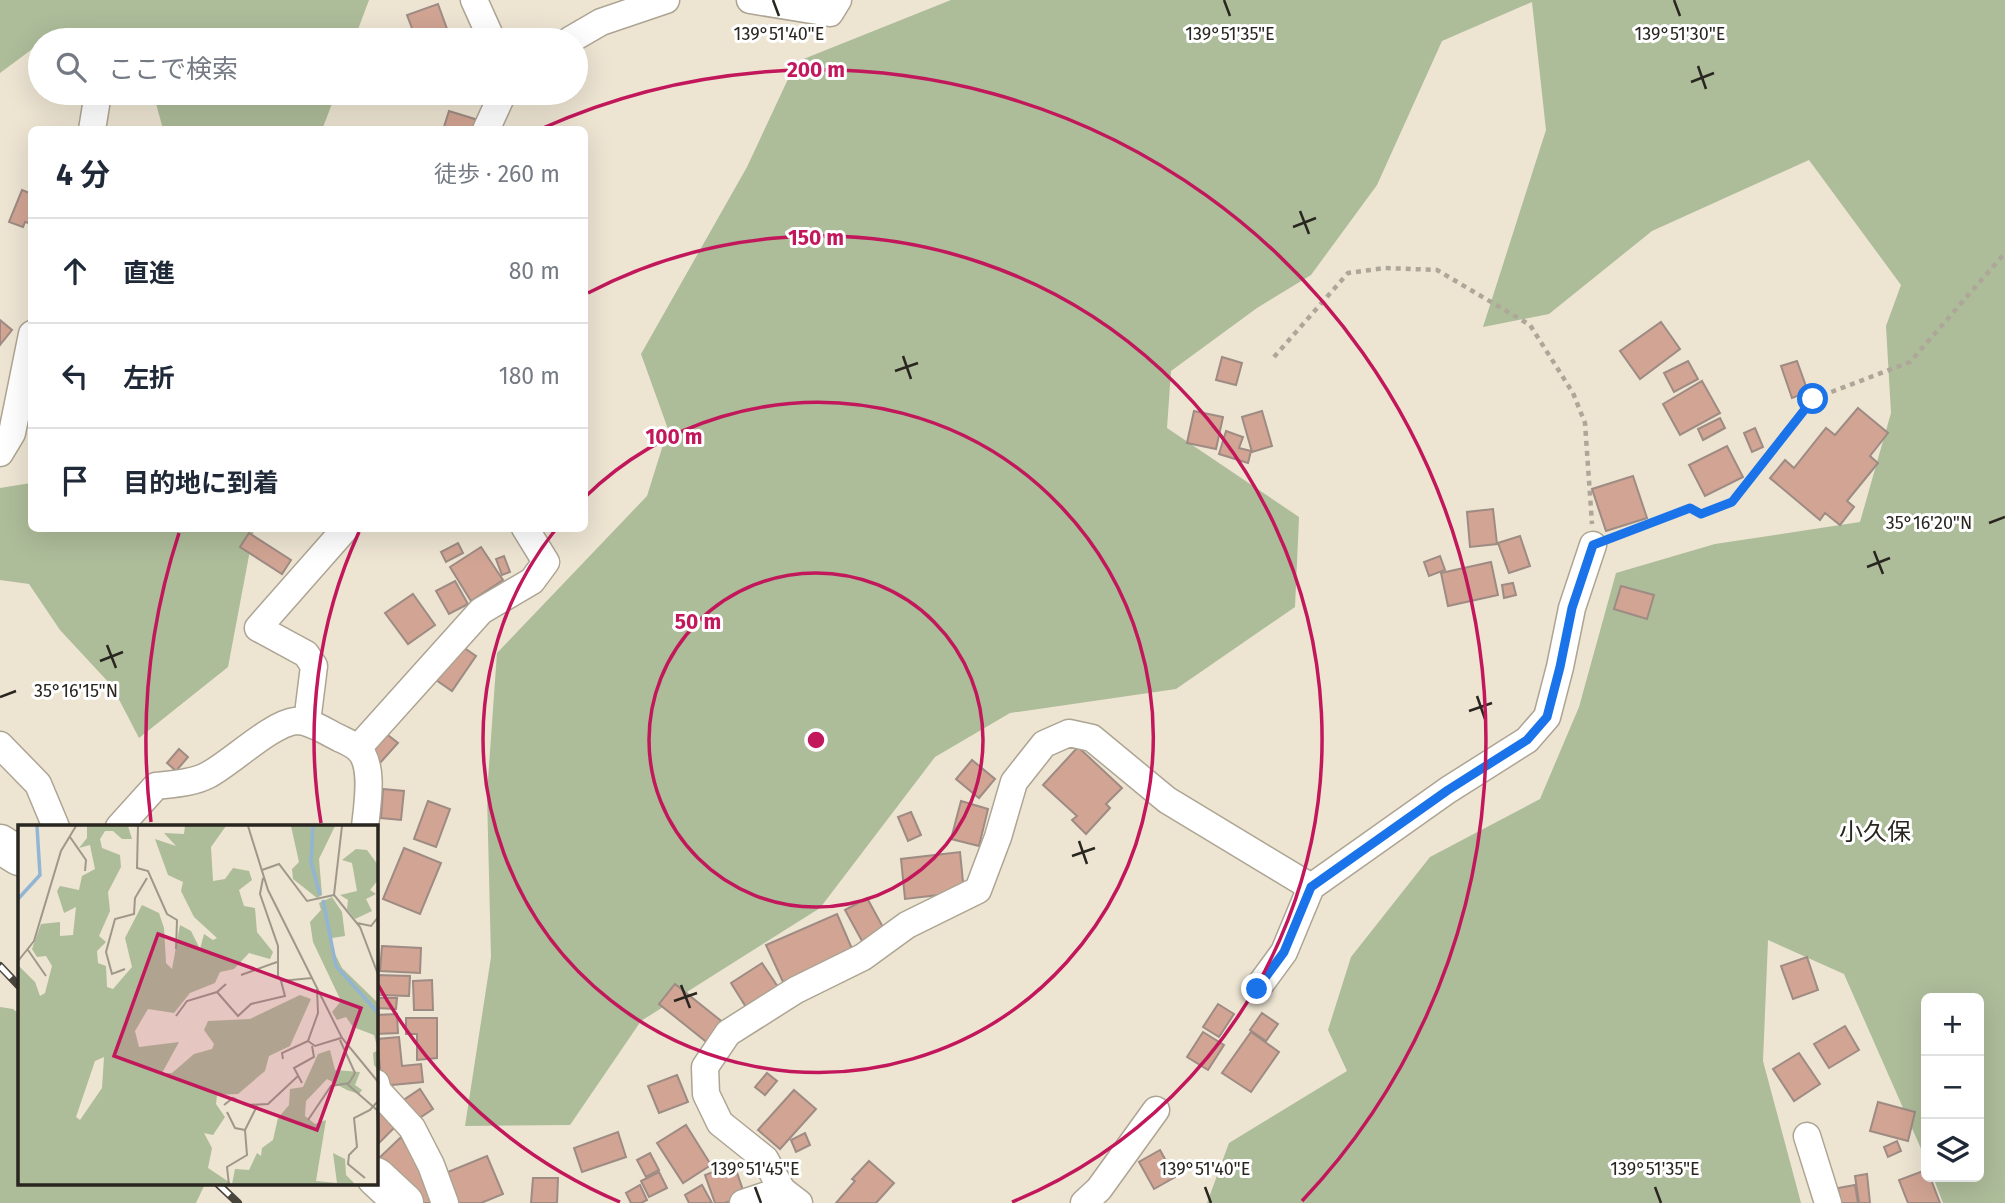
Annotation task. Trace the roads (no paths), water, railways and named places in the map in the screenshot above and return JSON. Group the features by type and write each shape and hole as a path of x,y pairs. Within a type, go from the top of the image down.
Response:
{"highway":[{"path":"0,844 18,855"},
{"path":"378,1179 404,1203"}],"street":[{"path":"474,0 487,28"},
{"path":"582,28 600,11 666,0"},
{"path":"750,0 830,13 838,0"},
{"path":"93,126 97,105"},
{"path":"488,126 497,105"},
{"path":"0,453 12,433 28,354"},
{"path":"307,722 314,666 306,654 258,628 342,532"},
{"path":"358,748 481,611 532,581 546,562 527,532"},
{"path":"1257,989 1284,952 1311,887 1448,790 1527,740 1547,717 1572,608 1593,545"},
{"path":"121,825 156,786 180,784 207,776 280,726 294,721 307,722 358,748 365,758 368,771 365,825"},
{"path":"743,1203 790,1197 765,1159 720,1123 706,1094 705,1067 728,1033 796,990 863,957 907,925 978,890 998,837 1014,782 1044,744 1069,733 1092,738 1167,800 1311,887"},
{"path":"0,745 38,784 55,825"},
{"path":"378,1091 412,1128 445,1203"},
{"path":"1084,1203 1099,1189 1156,1110"},
{"path":"1807,1136 1828,1203"}],"railway":[{"path":"0,966 18,985"},
{"path":"220,1186 238,1203"}],"district":[{"name":"小久保","path":"1875,832"}]}
